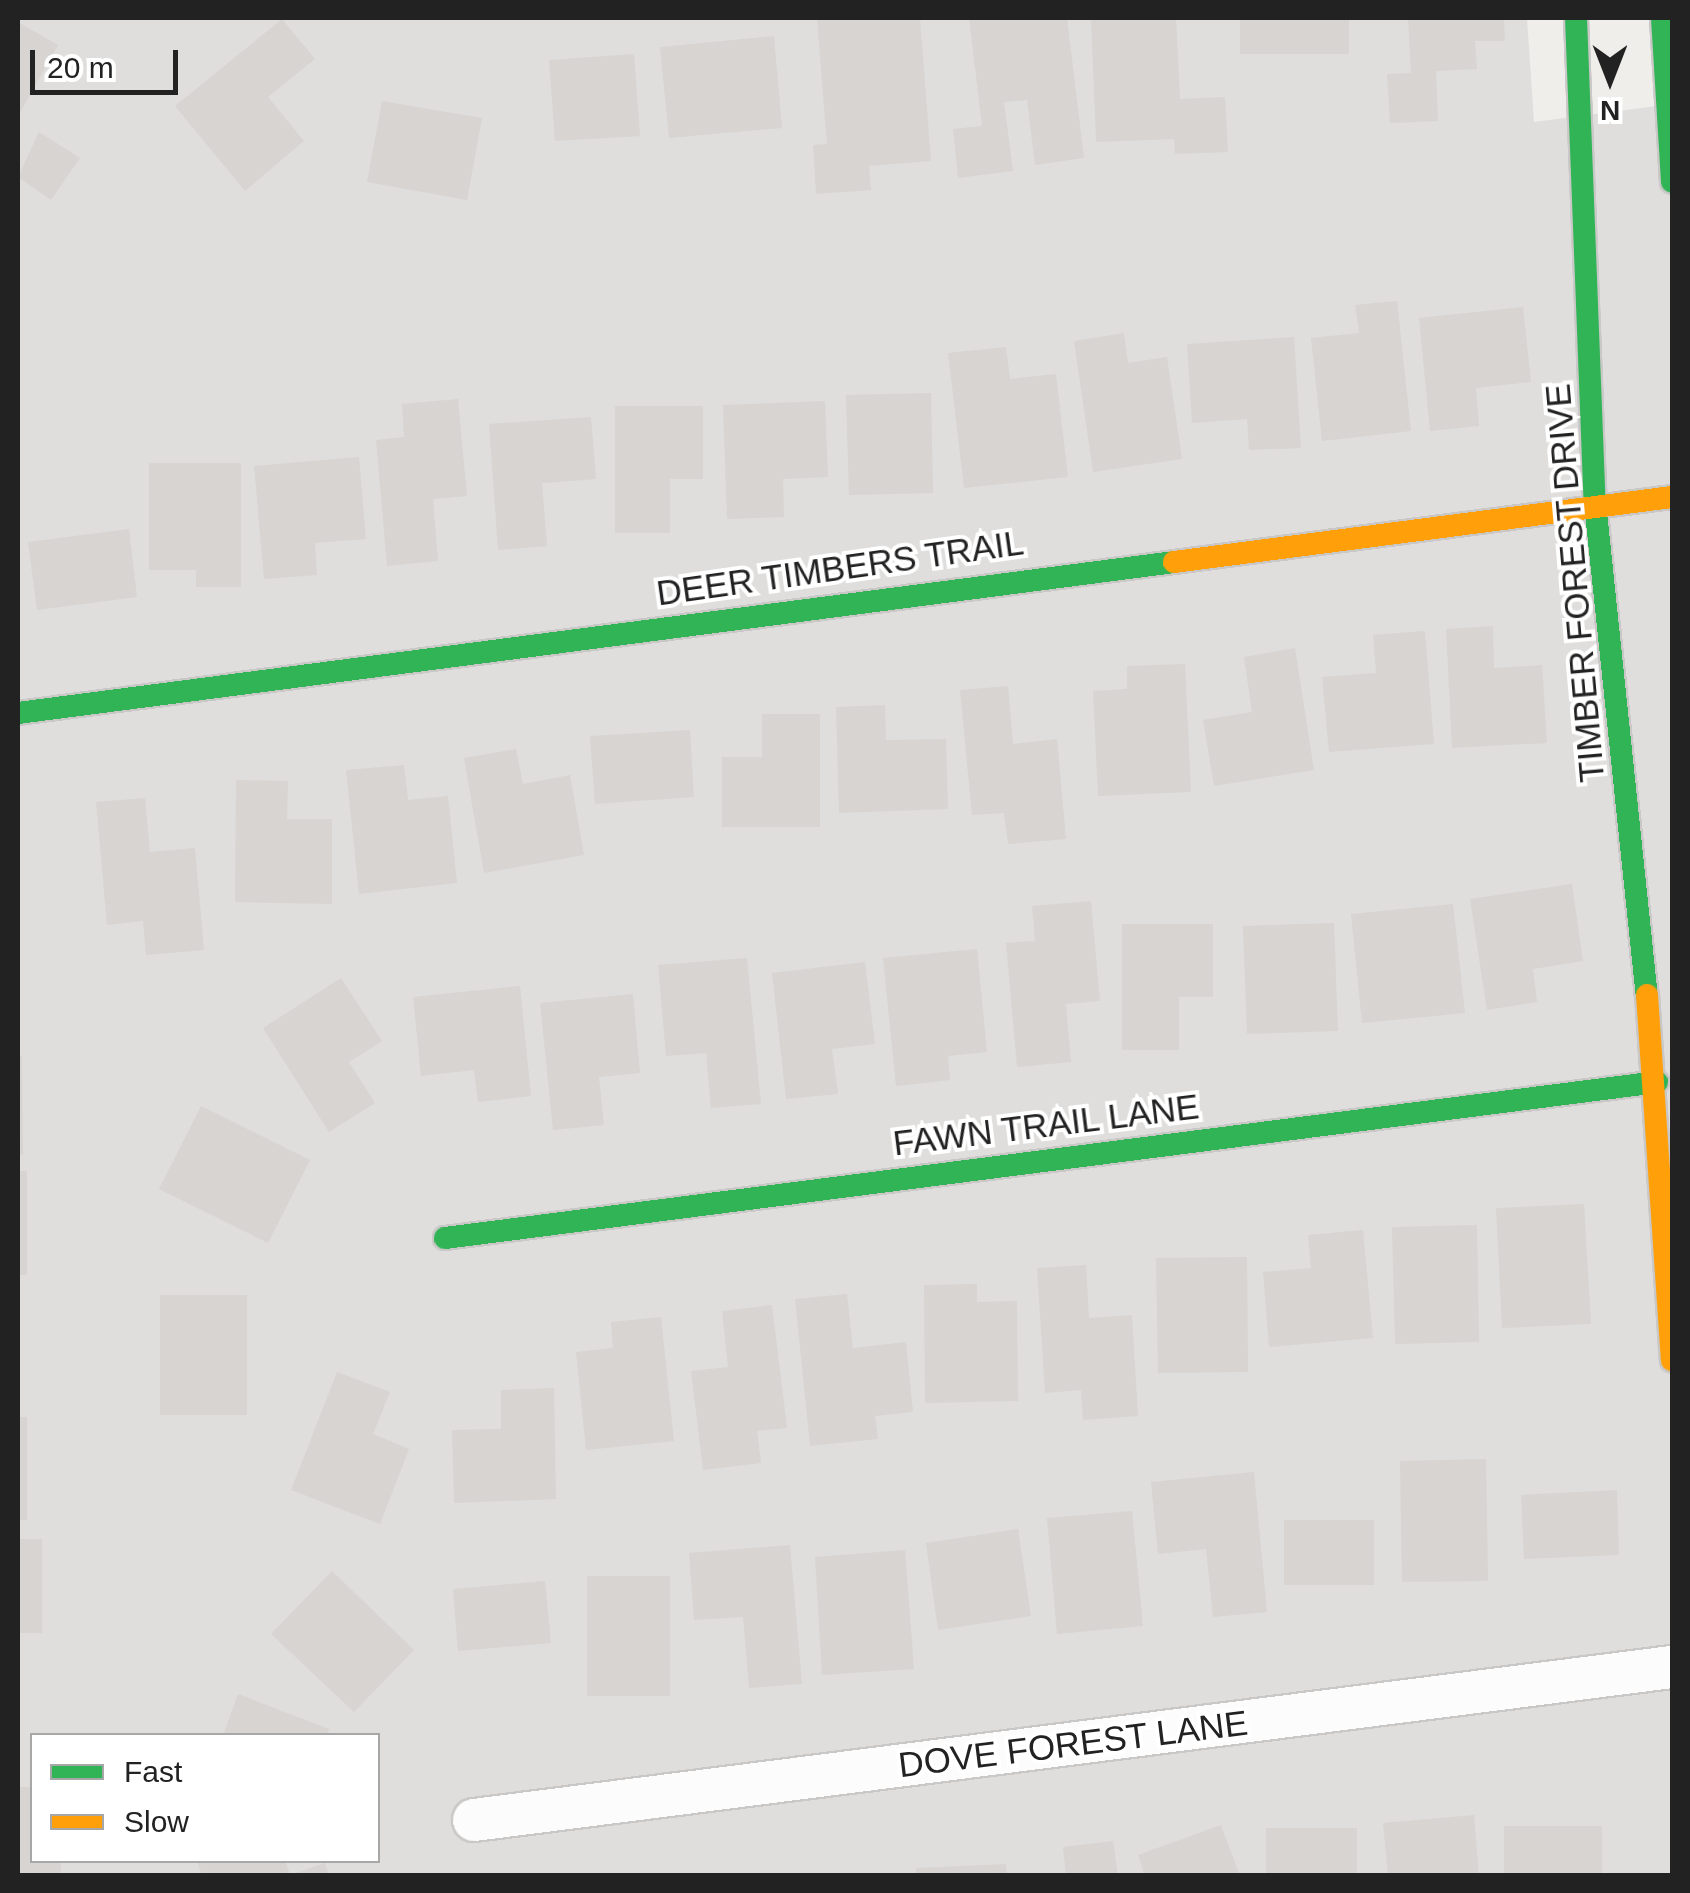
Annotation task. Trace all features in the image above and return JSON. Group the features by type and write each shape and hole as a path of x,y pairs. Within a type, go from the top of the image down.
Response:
{"street":[{"name":"TIMBER FOREST DRIVE","path":"1576,18 1596,503 1657,1082 1672,1360"},
{"path":"1662,18 1672,182"},
{"name":"DEER TIMBERS TRAIL","path":"18,713 1596,503 1672,497"},
{"name":"TIMBER FOREST DRIVE","path":"1657,1082 1672,969"},
{"name":"FAWN TRAIL LANE","path":"445,1238 1657,1082"},
{"name":"DOVE FOREST LANE","path":"474,1820 1672,1667"}],"shaded area":[{"path":"18,18 1527,18 1534,122 1672,104 1672,1875 18,1875"}],"building":[{"path":"920,18 931,161 869,166 871,190 816,194 813,145 827,144 817,19"},
{"path":"969,18 1067,18 1084,158 1035,165 1027,100 1004,102 1013,171 958,178 953,129 982,126"},
{"path":"1091,18 1176,18 1180,99 1225,97 1228,152 1175,154 1174,139 1096,142"},
{"path":"1240,18 1349,18 1349,54 1240,54"},
{"path":"1408,18 1504,18 1505,41 1475,41 1477,69 1436,71 1438,121 1390,123 1387,74 1411,73"},
{"path":"282,19 315,59 268,97 304,141 245,191 175,106"},
{"path":"18,22 58,45 18,116"},
{"path":"774,36 782,128 669,138 660,47"},
{"path":"634,54 640,136 555,141 549,60"},
{"path":"382,101 482,118 467,200 367,182"},
{"path":"39,132 80,158 51,200 18,177"},
{"path":"1397,301 1411,431 1322,441 1311,338 1359,333 1355,305"},
{"path":"1523,307 1531,382 1476,388 1479,426 1430,431 1419,318"},
{"path":"1124,333 1128,363 1167,357 1182,459 1093,472 1074,341"},
{"path":"1294,337 1301,448 1249,450 1247,419 1192,423 1187,344"},
{"path":"1006,347 1010,379 1056,374 1068,477 964,488 948,353"},
{"path":"931,393 933,493 849,495 846,395"},
{"path":"458,399 467,496 433,499 438,561 387,566 376,440 404,437 402,404"},
{"path":"825,401 828,477 783,479 784,517 727,519 723,405"},
{"path":"615,406 703,406 703,479 670,479 670,533 615,533"},
{"path":"591,417 596,479 542,483 547,546 498,550 489,424"},
{"path":"359,457 366,539 315,543 317,575 264,579 254,466"},
{"path":"149,463 241,463 241,587 196,587 196,570 149,570"},
{"path":"129,529 137,597 37,610 28,542"},
{"path":"1493,626 1494,668 1542,665 1547,743 1452,748 1446,629"},
{"path":"1425,631 1434,744 1329,752 1322,677 1376,673 1373,635"},
{"path":"1295,648 1314,770 1214,786 1203,720 1252,712 1244,657"},
{"path":"1185,664 1191,792 1098,796 1093,691 1127,689 1127,666"},
{"path":"1008,686 1013,744 1057,739 1066,839 1008,844 1004,813 972,815 960,690"},
{"path":"885,705 886,740 946,739 948,809 839,813 836,707"},
{"path":"762,714 820,714 820,827 722,827 722,757 762,757"},
{"path":"690,730 694,797 595,804 590,736"},
{"path":"516,749 523,784 570,775 584,855 484,873 464,758"},
{"path":"404,765 408,800 448,796 457,883 359,894 346,770"},
{"path":"236,780 288,781 287,819 332,819 332,904 235,902"},
{"path":"145,798 150,852 195,848 204,950 146,955 143,921 107,925 96,802"},
{"path":"1572,884 1583,961 1533,969 1537,1002 1487,1010 1470,899"},
{"path":"1091,901 1100,1001 1066,1004 1071,1062 1017,1067 1006,943 1035,941 1032,906"},
{"path":"1453,904 1465,1013 1362,1023 1351,914"},
{"path":"1334,923 1338,1031 1247,1034 1243,926"},
{"path":"1122,924 1213,924 1213,997 1179,997 1179,1050 1122,1050"},
{"path":"977,949 987,1052 948,1056 950,1080 896,1086 883,958"},
{"path":"747,958 761,1104 711,1108 706,1053 666,1056 658,965"},
{"path":"865,962 875,1044 832,1049 838,1094 786,1099 772,973"},
{"path":"341,978 382,1041 349,1062 375,1103 329,1132 263,1028"},
{"path":"520,986 531,1096 478,1102 474,1070 421,1076 413,997"},
{"path":"633,994 640,1073 599,1077 604,1125 553,1130 540,1003"},
{"path":"18,1056 22,1056 23,1155 18,1155"},
{"path":"201,1106 310,1160 268,1243 159,1189"},
{"path":"18,1171 27,1171 27,1275 18,1275"},
{"path":"1584,1204 1591,1324 1502,1328 1496,1208"},
{"path":"1477,1225 1479,1342 1395,1344 1392,1227"},
{"path":"1363,1230 1373,1338 1269,1347 1263,1272 1311,1268 1308,1235"},
{"path":"1247,1257 1248,1372 1158,1373 1156,1258"},
{"path":"1086,1265 1089,1318 1132,1315 1138,1416 1083,1420 1081,1390 1045,1393 1037,1268"},
{"path":"977,1284 977,1302 1017,1301 1018,1401 925,1403 924,1285"},
{"path":"847,1294 853,1348 906,1342 913,1412 875,1416 878,1439 810,1446 795,1299"},
{"path":"160,1295 247,1295 247,1415 160,1415"},
{"path":"772,1305 787,1428 757,1431 761,1463 703,1470 691,1371 728,1367 722,1311"},
{"path":"661,1317 674,1441 586,1450 576,1352 613,1348 611,1322"},
{"path":"337,1372 390,1392 373,1434 409,1449 380,1524 291,1490"},
{"path":"554,1388 556,1499 454,1503 452,1430 501,1429 501,1390"},
{"path":"18,1417 27,1417 27,1520 18,1520"},
{"path":"1486,1459 1488,1581 1402,1582 1400,1461"},
{"path":"1254,1472 1267,1612 1213,1617 1206,1549 1158,1554 1151,1482"},
{"path":"1617,1490 1619,1555 1524,1559 1521,1495"},
{"path":"1132,1511 1143,1626 1057,1634 1047,1518"},
{"path":"1284,1520 1374,1520 1374,1585 1284,1585"},
{"path":"1018,1529 1031,1616 938,1630 926,1543"},
{"path":"18,1539 42,1539 42,1633 18,1633"},
{"path":"790,1545 802,1684 749,1688 743,1617 694,1620 689,1553"},
{"path":"905,1550 914,1669 822,1675 815,1557"},
{"path":"332,1571 414,1650 354,1712 271,1634"},
{"path":"587,1576 670,1576 670,1696 587,1696"},
{"path":"545,1581 551,1643 458,1651 453,1589"},
{"path":"238,1694 329,1729 328,1733 224,1733"},
{"path":"18,1787 30,1787 30,1863 61,1863 61,1876 18,1876"},
{"path":"1474,1815 1479,1876 1388,1876 1383,1823"},
{"path":"1221,1825 1240,1876 1145,1876 1138,1855"},
{"path":"1504,1826 1602,1826 1602,1876 1504,1876"},
{"path":"1266,1828 1357,1828 1357,1876 1266,1876"},
{"path":"1113,1841 1118,1876 1066,1876 1063,1847"},
{"path":"198,1863 286,1863 290,1875 325,1863 329,1876 202,1876"},
{"path":"1006,1864 1007,1876 917,1876 916,1868"}],"traffic: fast":[{"path":"1576,18 1595,503 1647,995"},
{"path":"1662,18 1672,182"},
{"path":"18,713 1174,562"},
{"path":"445,1238 1657,1082"}],"traffic: slow":[{"path":"1174,562 1672,497"},
{"path":"1647,995 1672,1360"}]}
